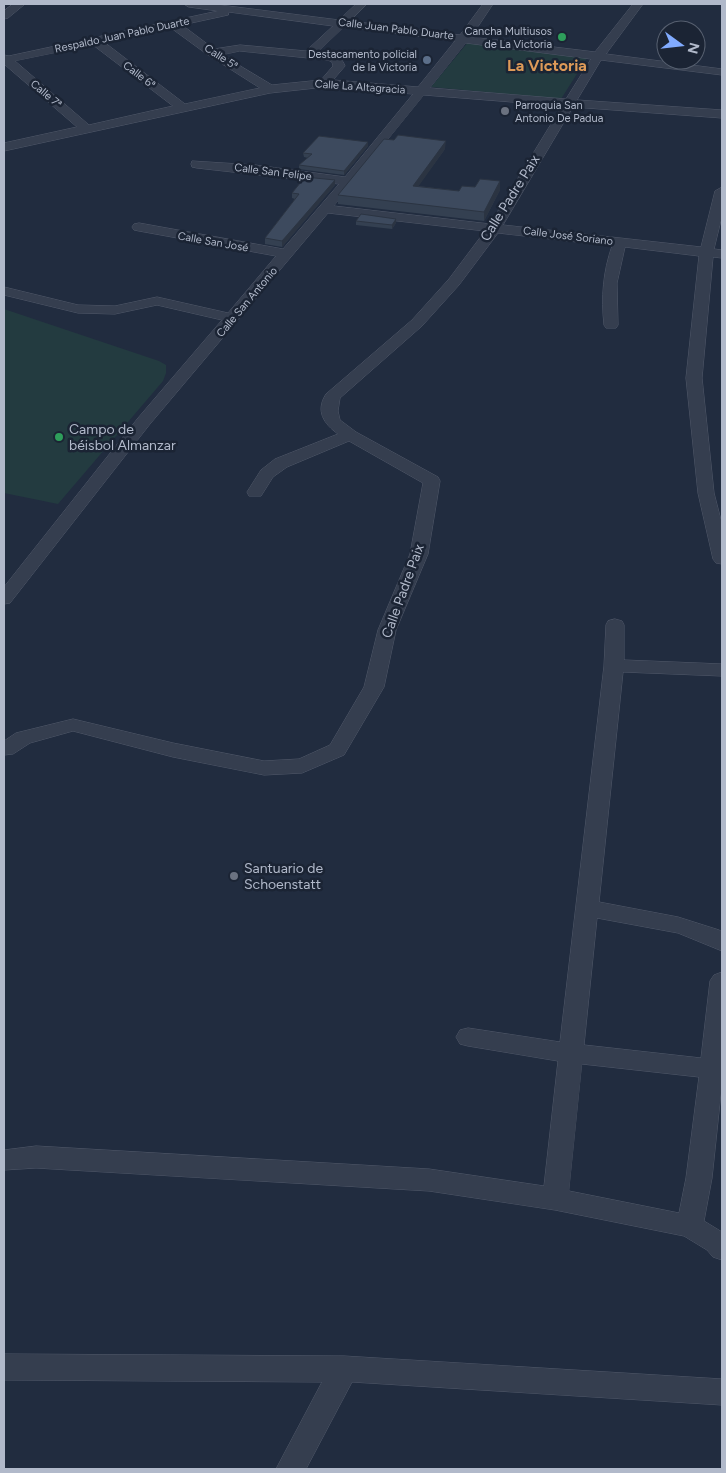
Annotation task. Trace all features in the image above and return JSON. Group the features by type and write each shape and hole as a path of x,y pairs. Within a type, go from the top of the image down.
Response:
{"street":[{"path":"4,16 20,4"},
{"name":"Calle Juan Pablo Duarte","path":"189,4 722,72"},
{"path":"310,54 362,4"},
{"name":"Calle San Antonio","path":"4,599 144,421 325,209 464,38 488,4"},
{"name":"Calle Padre Paix","path":"6,749 23,738 73,725 173,750 264,768 302,766 336,750 374,686 387,630 419,554 432,481 350,436 332,422 330,411 332,397 417,323 454,282 494,228 598,56 638,4"},
{"name":"Respaldo Juan Pablo Duarte","path":"5,59 238,10"},
{"name":"Calle 5ª","path":"173,24 212,53 270,89"},
{"name":"Calle 6ª","path":"95,41 184,109"},
{"path":"212,53 237,48 331,57 337,60 339,66 325,83"},
{"name":"Calle 7ª","path":"5,59 88,130"},
{"path":"76,120 255,80"},
{"name":"Calle La Altagracia","path":"4,147 270,89 325,83 722,114"},
{"name":"Calle San Felipe","path":"197,164 255,169 348,181"},
{"path":"722,191 706,253 694,378 706,493 722,559"},
{"name":"Calle José Soriano","path":"325,209 722,254"},
{"name":"Calle San José","path":"139,227 286,254"},
{"path":"611,325 608,296 611,266 620,243"},
{"path":"4,291 78,309 115,310 156,301 233,318"},
{"path":"255,492 267,474 281,463 350,436"},
{"path":"554,1199 614,666 615,625"},
{"path":"614,666 722,670"},
{"path":"587,908 698,930 716,937 722,943"},
{"path":"690,1226 717,1069 722,981"},
{"path":"468,1037 570,1053 717,1069"},
{"path":"4,1160 36,1157 429,1180 554,1199 690,1226 716,1242 722,1249"},
{"path":"4,1366 344,1369 722,1392"},
{"path":"291,1469 344,1369"}],"green space":[{"path":"469,41 587,58 561,99 431,87"},
{"name":"Campo de béisbol Almanzar","path":"4,309 166,365 163,381 58,504 4,493"}],"building":[{"path":"398,135 446,141 413,186 459,191 462,186 475,187 480,179 500,181 484,212 338,195 384,139 394,140"},
{"path":"319,136 368,142 344,171 299,165 312,154 303,153"},
{"path":"305,177 335,180 282,241 265,238 299,194 292,193"},
{"path":"361,214 396,219 392,225 356,221"}],"place":[{"name":"Cancha Multiusos de La Victoria","path":"562,37"},
{"name":"Destacamento policial de la Victoria","path":"427,60"},
{"name":"Parroquia San Antonio De Padua","path":"505,111"},
{"name":"Campo de béisbol Almanzar","path":"59,437"},
{"name":"Santuario de Schoenstatt","path":"234,876"}],"district":[{"name":"La Victoria","path":"547,65"}]}
